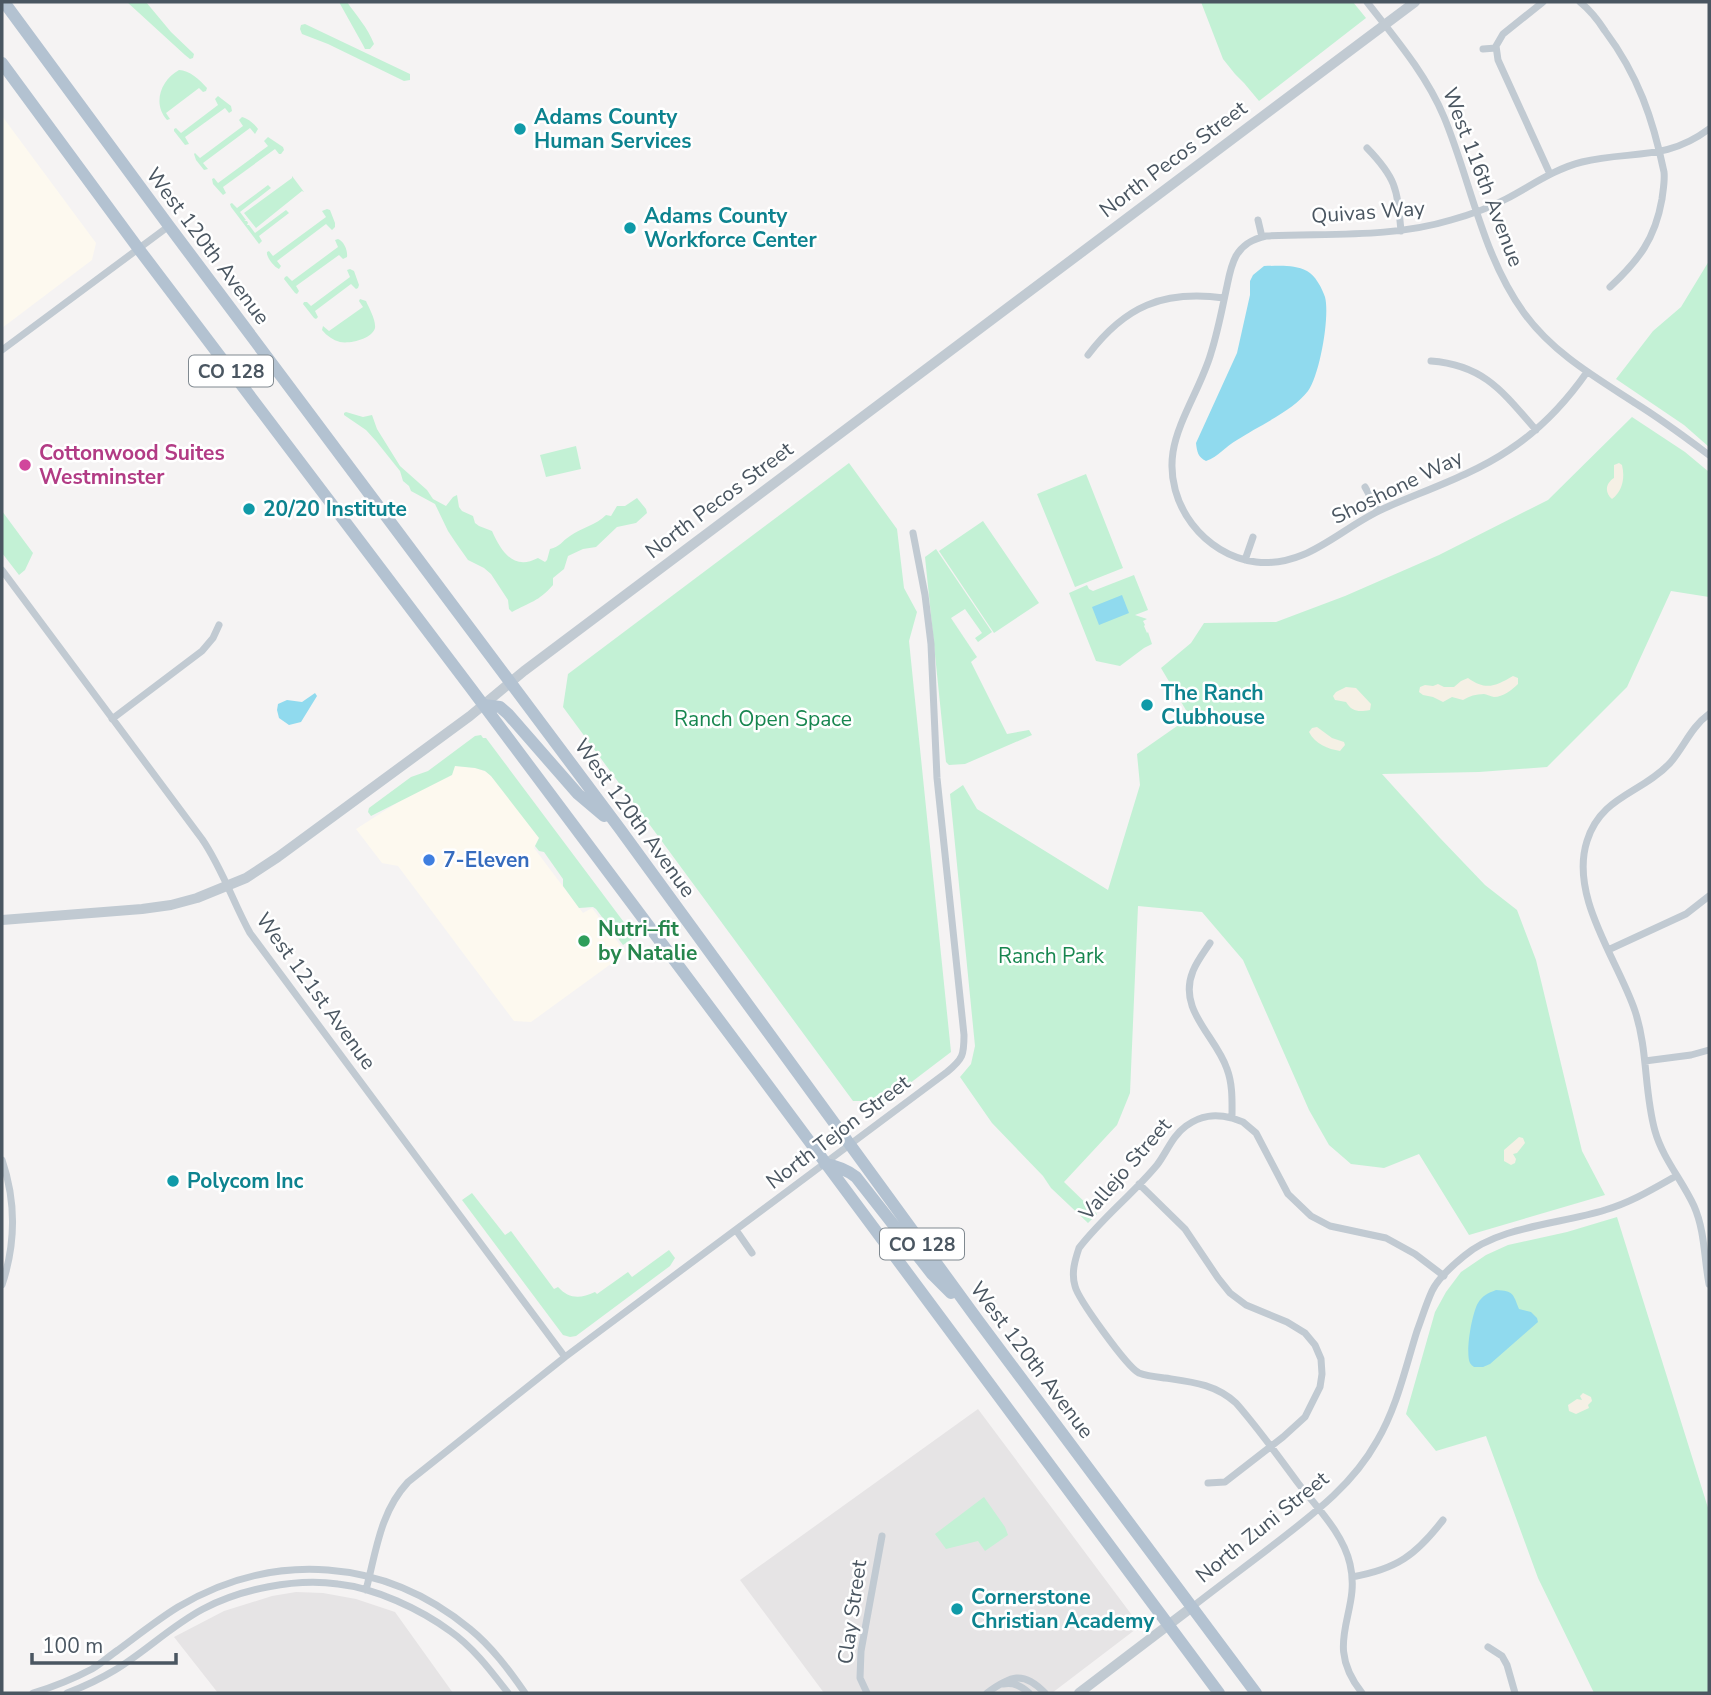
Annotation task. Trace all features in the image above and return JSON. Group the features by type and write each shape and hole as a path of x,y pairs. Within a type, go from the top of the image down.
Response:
{"main road":[{"name":"West 120th Avenue","path":"4,2 620,829 977,1319 1256,1693"},
{"name":"CO 128","path":"2,63 138,248 484,705 1219,1693"},
{"path":"484,705 500,707 508,714 578,794 620,829"},
{"path":"825,1164 838,1166 856,1177 932,1274 977,1319"}],"street":[{"name":"West 116th Avenue","path":"1367,2 1426,81 1439,105 1497,268 1513,298 1552,345 1709,455"},
{"name":"North Pecos Street","path":"2,920 171,905 197,898 254,874 484,705 510,682 1415,2"},
{"path":"1544,2 1503,34 1496,48 1502,72 1550,174"},
{"path":"1580,2 1611,38 1635,78 1652,122 1664,180 1654,230 1645,249 1610,287"},
{"path":"1483,48 1496,48"},
{"name":"Quivas Way","path":"1262,237 1401,231 1452,220 1506,200 1550,174 1581,162 1660,153 1691,141 1709,129"},
{"path":"1367,148 1393,183 1401,231"},
{"path":"1088,355 1116,323 1154,301 1194,296 1224,298 1235,257 1251,241 1262,237 1258,220"},
{"path":"2,350 169,226"},
{"name":"Shoshone Way","path":"1224,298 1209,363 1185,418 1173,453 1172,468 1177,494 1186,516 1199,533 1220,550 1245,560 1264,562 1295,559 1378,511 1495,458 1536,430 1569,396 1587,372"},
{"path":"1431,361 1456,364 1482,376 1504,393 1536,430"},
{"path":"1365,487 1378,511"},
{"name":"North Tejon Street","path":"366,1590 381,1526 388,1510 400,1490 425,1467 565,1357 960,1061 964,1051 964,1035 937,778 931,644 913,533"},
{"path":"1245,560 1253,537"},
{"name":"West 121st Avenue","path":"2,570 202,839 217,863 250,933 565,1357"},
{"path":"113,719 202,651 219,625"},
{"path":"1709,714 1692,730 1664,768 1598,817 1586,843 1584,871 1591,908 1636,1013 1655,1133 1700,1223 1709,1284"},
{"path":"1608,950 1686,914 1709,896"},
{"path":"1210,943 1192,972 1189,991 1195,1014 1227,1070 1231,1087 1232,1118 1243,1122 1256,1133 1289,1194 1311,1216 1330,1226 1386,1238 1415,1254 1444,1276"},
{"path":"1645,1060 1709,1050"},
{"name":"Vallejo Street","path":"1232,1118 1217,1115 1186,1125 1157,1165 1079,1248 1074,1281 1086,1306 1134,1370 1153,1377 1196,1382 1218,1389 1236,1402 1271,1447"},
{"path":"2,1160 10,1191 13,1220 11,1250 2,1284"},
{"name":"North Zuni Street","path":"1079,1693 1319,1510 1342,1488 1366,1459 1384,1429 1433,1289 1465,1255 1487,1242 1535,1226 1609,1209 1676,1176"},
{"path":"1139,1184 1185,1229 1230,1293 1246,1305 1296,1327 1309,1337 1321,1359 1322,1374 1318,1394 1305,1417 1225,1482 1208,1483"},
{"path":"736,1230 752,1253"},
{"path":"1271,1447 1332,1528 1346,1552 1352,1589 1343,1648 1349,1672 1362,1693"},
{"path":"1352,1577 1373,1573 1404,1560 1424,1544 1443,1520"},
{"name":"Clay Street","path":"867,1693 860,1678 861,1651 882,1536"},
{"path":"33,1693 93,1668 177,1608 198,1597 252,1576 305,1569 369,1576 413,1591 439,1606 489,1646 525,1693"},
{"path":"67,1693 116,1670 204,1609 239,1595 296,1583 337,1584 366,1590 435,1620 453,1633 488,1667 508,1693"},
{"path":"1488,1647 1502,1656 1515,1693"},
{"path":"987,1693 999,1684 1019,1678 1028,1679 1045,1693"},
{"path":"999,1684 1014,1684 1028,1693"}],"shaded area":[{"path":"2,116 96,243 92,260 2,328"},
{"path":"455,766 487,772 497,782 539,838 534,848 583,913 592,908 626,953 531,1022 514,1021 398,866 382,863 356,829"},
{"path":"978,1409 1140,1626 1052,1693 824,1693 740,1580"},
{"path":"296,1592 323,1593 356,1599 395,1612 453,1693 218,1693 174,1637 224,1611 272,1596"}],"green space":[{"path":"127,2 146,2 194,54 193,58 185,55"},
{"path":"339,2 347,2 365,27 374,44 370,49 365,49"},
{"path":"1201,2 1353,2 1366,18 1259,101 1223,59"},
{"path":"305,24 410,74 410,80 404,81 302,34 301,25"},
{"path":"179,70 198,79 207,88 203,92 199,88 166,113 170,119 167,120 162,113 159,99 167,80"},
{"path":"218,96 231,106 232,111 229,113 225,108 185,137 189,144 185,145 174,129 181,133 218,105 215,99"},
{"path":"242,117 257,127 255,134 250,128 203,163 208,169 204,170 194,154 200,158 243,126 239,120"},
{"path":"268,137 283,147 281,154 275,149 223,187 226,193 223,195 212,179 218,183 268,146 264,141"},
{"path":"292,176 304,192 256,228 244,213"},
{"path":"268,185 271,188 240,212 247,225 255,233 286,210 289,213 259,236 262,241 259,244 230,204 237,208"},
{"path":"330,210 335,227 332,230 326,224 277,261 281,266 279,269 275,266 267,252 273,256 326,217 322,211"},
{"path":"338,239 345,246 347,257 343,259 339,255 296,286 299,291 295,293 285,277 292,281 338,247 335,240"},
{"path":"1709,261 1709,447 1684,425 1616,379 1653,331 1681,307"},
{"path":"347,270 354,271 358,288 351,284 315,311 318,317 314,318 304,302 311,306 350,277"},
{"path":"360,299 366,301 372,314 375,328 373,332 365,338 349,342 330,338 322,330 323,326 329,331 363,307"},
{"path":"346,412 363,417 372,415 377,429 400,466 427,490 433,499 446,506 457,495 462,511 473,516 479,526 492,531 504,552 515,560 522,562 538,558 545,562 550,549 606,515 611,516 617,506 625,506 637,498 647,513 636,523 617,527 596,547 568,556 564,569 553,578 553,585 548,591 512,612 508,600 491,574 468,560 448,531 435,504 411,491 403,481 400,471 376,441 366,430 344,415"},
{"name":"Ranch Park","path":"1632,417 1685,452 1709,472 1709,597 1671,591 1627,687 1547,767 1479,772 1382,774 1485,885 1517,910 1536,960 1582,1151 1605,1195 1469,1235 1419,1154 1384,1168 1351,1164 1329,1145 1309,1110 1243,960 1202,912 1138,906 1130,1093 1117,1125 1064,1182 1097,1214 1088,1223 1051,1188 1043,1176 992,1123 960,1077 971,1064 975,1046 950,794 963,785 977,809 1108,890 1140,785 1137,754 1190,717 1161,668 1191,643 1204,623 1276,622 1345,596 1439,555 1548,500"},
{"path":"576,446 581,469 546,477 540,455"},
{"name":"Ranch Open Space","path":"849,463 897,529 904,588 917,612 909,641 951,1052 876,1109 861,1101 853,1101 563,707 568,674"},
{"path":"1086,474 1123,568 1075,587 1037,494"},
{"path":"2,511 33,553 25,570 19,575 2,553"},
{"path":"983,521 1039,603 994,633 939,551"},
{"path":"936,549 992,632 978,642 975,638 982,633 965,609 951,618 977,657 971,662 1007,734 1029,730 1032,735 965,764 949,765 946,762 925,557"},
{"path":"1134,575 1148,610 1135,615 1147,619 1143,621 1144,626 1152,644 1120,666 1096,661 1069,593 1087,585 1093,591"},
{"path":"475,736 486,738 635,937 623,945 596,909 579,908 544,852 535,846 539,838 485,771 455,766 452,775 371,816 368,812 369,808 411,777 428,771"},
{"path":"472,1193 505,1235 511,1231 554,1289 558,1287 571,1296 580,1297 595,1292 597,1294 628,1272 632,1277 669,1250 675,1258 670,1266 576,1336 563,1335 462,1200"},
{"path":"1617,1217 1709,1511 1709,1693 1594,1693 1538,1578 1486,1436 1436,1451 1406,1414 1435,1312 1461,1272 1486,1255 1508,1245"},
{"path":"984,1497 1008,1535 985,1551 978,1541 946,1549 935,1534"}],"sand":[{"path":"1614,465 1622,465 1623,479 1619,492 1612,499 1607,488 1614,478"},
{"path":"1513,676 1518,678 1518,684 1497,697 1481,694 1463,700 1452,697 1443,702 1419,692 1420,687 1425,685 1454,687 1468,678 1480,685 1491,686"},
{"path":"1346,687 1356,688 1371,704 1370,710 1356,710 1346,702 1335,700 1333,696 1336,692"},
{"path":"1317,727 1345,745 1340,751 1318,743 1309,732"},
{"path":"1519,1137 1523,1138 1525,1143 1513,1154 1516,1159 1511,1165 1504,1161 1504,1150"},
{"path":"1583,1393 1591,1397 1589,1408 1576,1414 1569,1411 1568,1405 1577,1399 1582,1400 1580,1396"}],"water":[{"path":"1264,266 1297,267 1307,271 1313,275 1322,290 1326,317 1316,372 1308,391 1294,405 1206,461 1198,454 1196,443 1237,353 1250,295 1250,281"},
{"path":"1122,595 1129,613 1099,625 1092,607"},
{"path":"315,693 317,696 301,722 289,725 279,718 278,704 287,700 302,702"},
{"path":"1496,1290 1512,1294 1519,1309 1531,1312 1538,1322 1490,1364 1474,1367 1470,1363 1468,1351 1474,1315 1481,1298"}],"place":[{"name":"Adams County Human Services","path":"520,129"},
{"name":"Adams County Workforce Center","path":"630,228"},
{"name":"Cottonwood Suites Westminster","path":"25,465"},
{"name":"20/20 Institute","path":"249,509"},
{"name":"The Ranch Clubhouse","path":"1147,705"},
{"name":"7-Eleven","path":"429,860"},
{"name":"Nutri–fit by Natalie","path":"584,941"},
{"name":"Polycom Inc","path":"173,1181"},
{"name":"Cornerstone Christian Academy","path":"957,1609"}]}
